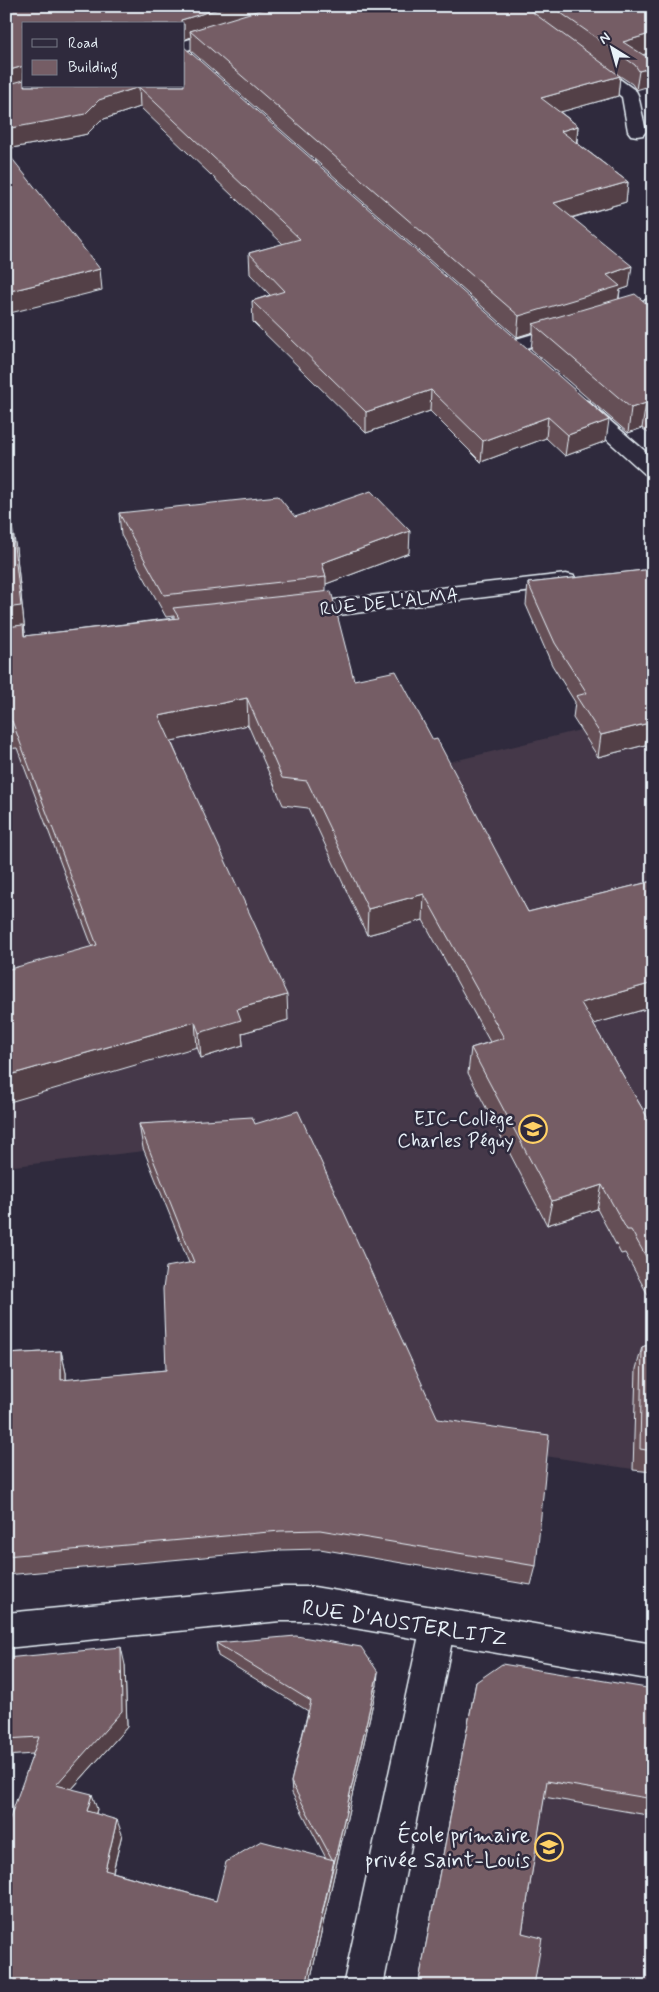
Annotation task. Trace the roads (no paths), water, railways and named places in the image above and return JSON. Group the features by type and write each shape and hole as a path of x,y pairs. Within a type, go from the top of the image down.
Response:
{"street":[{"path":"185,46 246,27"},
{"path":"579,57 630,95 637,131"},
{"path":"528,359 506,340 592,322 653,304"},
{"path":"565,392 653,469"},
{"name":"RUE DE L'ALMA","path":"280,614 587,579"},
{"name":"RUE D'AUSTERLITZ","path":"6,1631 280,1604 314,1604 653,1662"},
{"path":"363,1986 438,1626"}],"place":[{"name":"EIC-Collège Charles Péguy","path":"533,1129"},
{"name":"École primaire privée Saint-Louis","path":"549,1847"}]}
